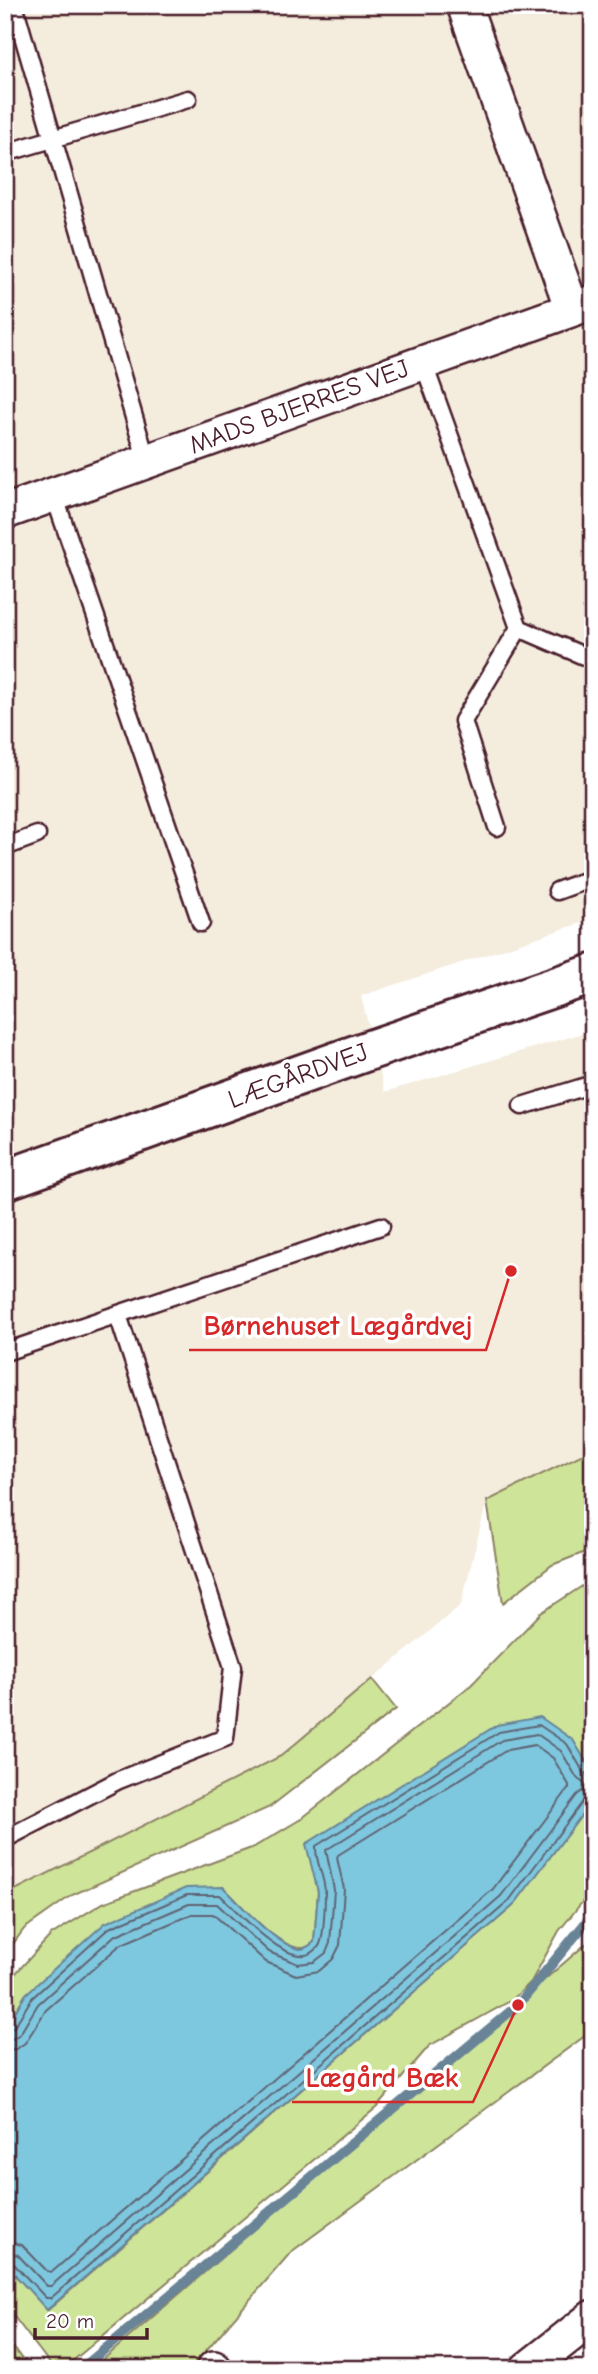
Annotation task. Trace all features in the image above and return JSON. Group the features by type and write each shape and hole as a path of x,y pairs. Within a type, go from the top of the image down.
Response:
{"street":[{"path":"464,5 583,305"},
{"name":"MADS BJERRES VEJ","path":"5,512 583,305"},
{"name":"LÆGÅRDVEJ","path":"5,1180 364,1052 593,974"},
{"path":"527,2369 593,2317"}],"lane":[{"path":"14,5 146,462"},
{"path":"5,153 188,99"},
{"path":"423,362 519,628 593,660"},
{"path":"54,495 201,923"},
{"path":"497,827 463,721 519,628"},
{"path":"5,847 37,835"},
{"path":"557,891 593,878"},
{"path":"522,1106 593,1084"},
{"path":"5,1352 381,1226"},
{"path":"5,1839 119,1780 225,1738 233,1667 118,1315"}],"shaded area":[{"path":"5,5 593,5 593,919 361,996 385,1092 593,1030 593,1449 487,1501 461,1605 281,1756 5,1895"}],"green space":[{"path":"593,1449 593,1549 552,1565 503,1603 487,1501"},
{"path":"593,1579 593,1793 590,1768 307,1843 318,1891 314,1942 308,1946 300,1948 280,1940 223,1887 26,1994 5,2028 5,1990 14,1975 51,1935 103,1903 254,1847 301,1819 471,1685 541,1613"},
{"path":"372,1679 396,1709 270,1807 72,1895 24,1929 5,1955 5,1895 281,1756"},
{"path":"593,1800 593,1897 583,1901 559,1931 531,1982 512,2000 429,2046 377,2107 63,2369 54,2369 5,2305 5,2264 48,2310 513,1906"},
{"path":"593,1938 593,2030 291,2252 190,2369 92,2369"},
{"path":"5,2336 29,2369 5,2369"}],"water":[{"path":"540,1717 573,1740 590,1768 593,1800 513,1906 47,2310 5,2264 5,2028 26,1994 105,1923 186,1888 223,1887 269,1932 290,1946 306,1948 314,1942 318,1892 306,1844 497,1725"}],"waterway":[{"path":"81,2369 518,2005 593,1914"}],"place":[{"name":"Børnehuset Lægårdvej","path":"511,1271"},
{"name":"Lægård Bæk","path":"518,2005"}]}
